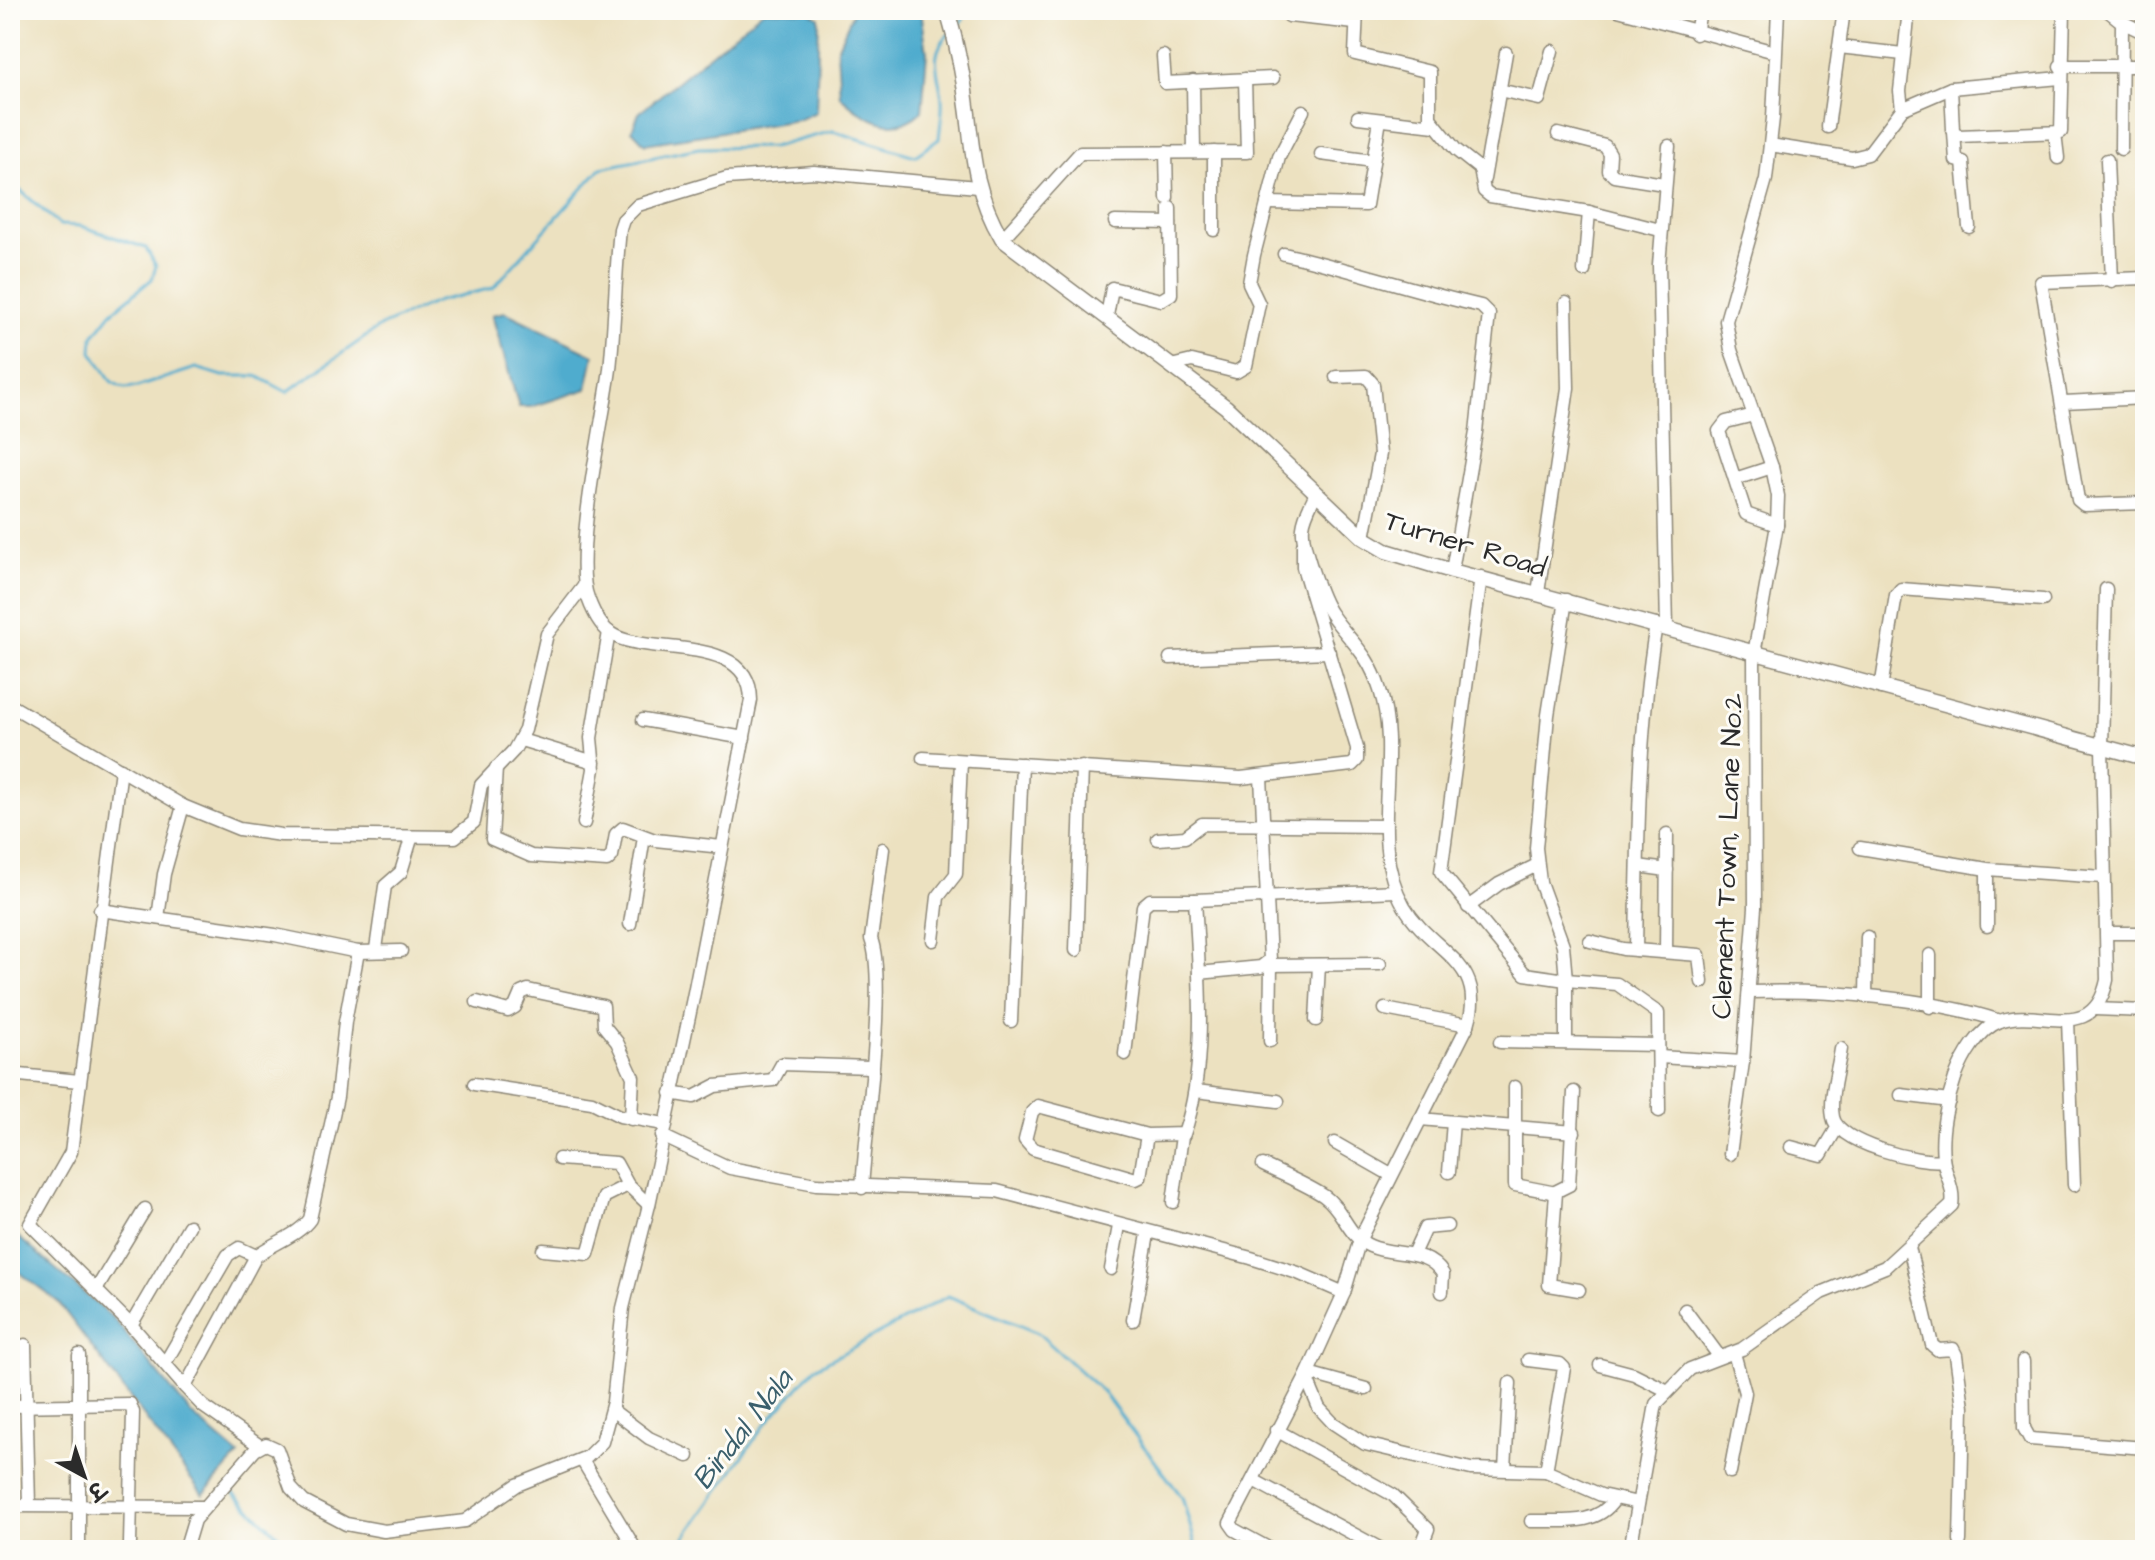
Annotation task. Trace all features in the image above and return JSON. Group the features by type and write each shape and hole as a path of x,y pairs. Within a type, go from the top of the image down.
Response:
{"main road":[{"name":"Turner Road","path":"947,10 959,52 977,187 985,212 1002,239 1175,365 1226,407 1364,538 1386,551 1452,571 2145,758"}],"street":[{"path":"1290,10 1289,16 1356,16 1353,50 1357,56 1430,72 1428,111 1435,126 1456,150 1480,169 1484,179"},
{"path":"1618,10 1696,34 1775,52"},
{"path":"1696,34 1700,10"},
{"name":"Clement Town, Lane No.2","path":"1730,1154 1743,1062 1755,908 1754,654 1777,525 1778,496 1772,467 1731,350 1726,321 1736,275 1762,195 1770,145 1778,10"},
{"path":"1828,127 1844,10"},
{"path":"1902,109 1900,91 1909,10"},
{"path":"1954,132 1962,137 2061,132 2060,72 2064,10"},
{"path":"2107,10 2122,22 2145,33"},
{"path":"2121,149 2122,22"},
{"path":"1839,47 1903,54"},
{"path":"1499,90 1539,99 1552,51"},
{"path":"1506,53 1484,191 1490,196 1589,212 1660,230"},
{"path":"1163,56 1165,83 1273,78"},
{"path":"1770,145 1852,158 1868,154 1902,109 1951,88 2060,72 2145,66"},
{"path":"1002,239 1080,153 1247,152 1245,79"},
{"path":"1193,81 1194,152"},
{"path":"1951,88 1953,151 1956,160 1963,162 1969,227"},
{"path":"1175,365 1192,361 1236,372 1246,366 1259,304 1249,283 1279,157 1303,111"},
{"path":"1358,117 1435,126"},
{"path":"1267,203 1366,205 1380,120"},
{"path":"2055,133 2058,158"},
{"path":"1558,134 1605,146 1610,154 1609,171 1614,176 1664,184"},
{"path":"1636,950 1647,678 1662,627 1660,230 1669,146"},
{"path":"1107,316 1112,288 1161,300 1171,294 1166,152"},
{"path":"1214,152 1214,230"},
{"path":"1321,154 1373,161"},
{"path":"2107,160 2112,281"},
{"path":"185,1550 190,1527 257,1448 271,1445 277,1449 291,1488 304,1502 346,1524 372,1531 465,1521 517,1485 582,1460 602,1442 612,1410 623,1308 649,1205 751,691 740,669 698,650 643,644 609,632 602,625 584,586 587,528 610,365 620,229 630,211 638,205 727,178 767,173 814,172 977,187"},
{"path":"1584,271 1589,212"},
{"path":"1115,222 1170,223"},
{"path":"1284,254 1351,269 1391,285 1481,306 1489,314 1476,432 1452,571"},
{"path":"2145,278 2041,282 2047,330 2064,402 2079,504 2145,503"},
{"path":"1538,593 1568,388 1566,303"},
{"path":"1336,377 1366,376 1373,384 1380,454 1364,538"},
{"path":"2064,402 2145,398"},
{"path":"1754,415 1726,422 1719,428 1747,515 1777,525"},
{"path":"1735,479 1772,467"},
{"path":"923,758 1261,777 1345,768 1357,760 1357,748 1303,567 1304,520 1316,493"},
{"path":"1272,1550 1230,1525 1276,1430 1307,1375 1344,1293 1360,1239 1468,1025 1475,1003 1471,982 1409,914 1396,891 1385,826 1389,743 1380,690 1364,652 1327,607 1303,538"},
{"path":"1481,577 1440,867 1443,877 1525,974 1566,980 1608,981 1633,993 1658,1013 1659,1111"},
{"path":"10,705 217,823 262,834 411,839 463,834 474,822 481,785 521,740 547,634 584,586"},
{"path":"1881,688 1896,595 1901,589 2043,600"},
{"path":"2095,1009 2107,980 2102,746 2106,589"},
{"path":"1566,600 1548,715 1537,865 1563,945 1566,1043"},
{"path":"584,823 594,762 591,738 609,632"},
{"path":"1170,658 1329,652"},
{"path":"643,720 744,738"},
{"path":"521,740 594,762"},
{"path":"933,940 938,897 956,874 961,761"},
{"path":"1011,1021 1022,764"},
{"path":"1076,950 1082,767"},
{"path":"496,768 495,843 531,856 604,861 612,856 619,830 632,830 644,837 722,847"},
{"path":"121,769 100,910 71,1152 30,1224 131,1325 203,1406 257,1448"},
{"path":"1261,777 1271,956 1268,965 1270,1041"},
{"path":"158,918 164,874 183,806"},
{"path":"1158,839 1185,837 1202,824 1385,826"},
{"path":"1666,952 1667,834"},
{"path":"630,924 644,837"},
{"path":"376,949 385,886 401,872 411,839"},
{"path":"1860,848 1987,869 2103,877"},
{"path":"862,1188 876,951 871,939 883,849"},
{"path":"1468,907 1499,884 1537,865"},
{"path":"1638,866 1667,870"},
{"path":"1987,869 1987,926"},
{"path":"1125,1054 1143,906 1150,900 1396,891"},
{"path":"1173,1202 1182,1136 1196,1091 1199,973 1195,900"},
{"path":"100,910 275,935 358,952 376,949 401,951"},
{"path":"2108,933 2145,933"},
{"path":"1866,997 1867,937"},
{"path":"1590,941 1636,950 1699,955 1702,982"},
{"path":"185,1387 256,1256 275,1241 304,1229 310,1219 337,1097 345,1022 358,952"},
{"path":"1930,955 1930,1007"},
{"path":"1199,973 1268,965 1380,964"},
{"path":"1316,1020 1319,965"},
{"path":"477,1002 508,1011 515,1007 521,993 528,990 603,1006 606,1029 617,1042 633,1077 631,1119"},
{"path":"1750,992 1805,991 1866,997 1976,1014 2000,1021 2068,1020 2095,1009 2145,1011"},
{"path":"1385,1009 1468,1025"},
{"path":"2068,1020 2074,1185"},
{"path":"1630,1550 1656,1404 1666,1390 1690,1369 1734,1353 1810,1299 1885,1267 1952,1205 1953,1192 1943,1160 1949,1101 1959,1069 1976,1040 2000,1021"},
{"path":"1500,1042 1566,1043 1743,1062"},
{"path":"1841,1049 1832,1113 1837,1128 1847,1136 1913,1160 1943,1160"},
{"path":"671,1093 694,1097 715,1086 773,1080 782,1064 870,1067"},
{"path":"10,1074 79,1081"},
{"path":"474,1084 592,1102 663,1130 730,1168 826,1186 985,1189 1148,1234 1251,1258 1298,1273 1344,1293"},
{"path":"1515,1087 1515,1185 1555,1192 1569,1185 1574,1092"},
{"path":"1196,1091 1278,1101"},
{"path":"1901,1095 1949,1101"},
{"path":"1147,1135 1141,1175 1136,1179 1033,1149 1025,1140 1032,1112 1038,1106 1147,1135 1182,1136"},
{"path":"1420,1119 1574,1132"},
{"path":"1449,1172 1453,1122"},
{"path":"1791,1147 1821,1155 1837,1128"},
{"path":"1335,1143 1391,1175"},
{"path":"559,1159 613,1162 628,1185 649,1205"},
{"path":"1263,1165 1325,1197 1345,1226 1373,1248 1413,1254 1441,1270 1442,1292"},
{"path":"543,1250 588,1254 603,1200 628,1185"},
{"path":"1555,1192 1549,1285 1579,1290"},
{"path":"96,1290 145,1209"},
{"path":"131,1325 189,1226"},
{"path":"1111,1269 1119,1226"},
{"path":"1413,1254 1425,1228 1447,1226"},
{"path":"1133,1320 1148,1234"},
{"path":"1909,1247 1932,1345 1938,1350 1953,1349 1956,1355 1963,1407 1960,1541"},
{"path":"165,1363 228,1255 239,1248 256,1256"},
{"path":"1685,1310 1719,1356"},
{"path":"25,1345 29,1505"},
{"path":"1730,1472 1745,1393 1734,1353"},
{"path":"79,1355 79,1545"},
{"path":"1528,1360 1560,1364 1564,1368 1546,1471"},
{"path":"2023,1361 2024,1428 2030,1439 2145,1448"},
{"path":"1600,1365 1634,1374 1666,1390"},
{"path":"1307,1375 1366,1389"},
{"path":"1307,1375 1319,1408 1333,1423 1365,1444 1471,1469 1546,1471 1614,1500 1638,1503"},
{"path":"1505,1469 1510,1383"},
{"path":"10,1406 130,1404 130,1544"},
{"path":"612,1410 649,1438 688,1456"},
{"path":"1276,1430 1393,1495 1428,1529 1420,1550"},
{"path":"582,1460 636,1550"},
{"path":"1253,1480 1383,1550"},
{"path":"1531,1521 1592,1519 1604,1515 1614,1500"},
{"path":"10,1506 205,1506"}],"water":[{"path":"764,10 809,12 819,17 816,112 798,120 645,144 632,130 639,113"},
{"path":"854,10 921,10 927,53 922,111 911,119 901,123 880,122 869,118 840,96 837,49"},
{"path":"505,312 594,355 587,389 531,407 519,407 492,315"},
{"path":"10,1230 113,1318 192,1415 239,1455 203,1495 58,1302 10,1265"}],"waterway":[{"path":"957,26 963,20 965,10"},
{"path":"10,188 21,191 60,225 81,226 146,248 156,266 152,279 111,313 93,336 92,352 112,382 124,388 137,387 196,368 223,376 257,376 287,392 381,326 438,301 493,288 601,168 699,148 772,147 833,131 915,156 939,139 942,105 936,66 938,49 949,34"},
{"name":"Bindal Nala","path":"676,1550 764,1426 815,1368 948,1296 1038,1333 1102,1391 1182,1497 1197,1550"},
{"name":"Bindal Nala","path":"227,1487 294,1550"}]}
